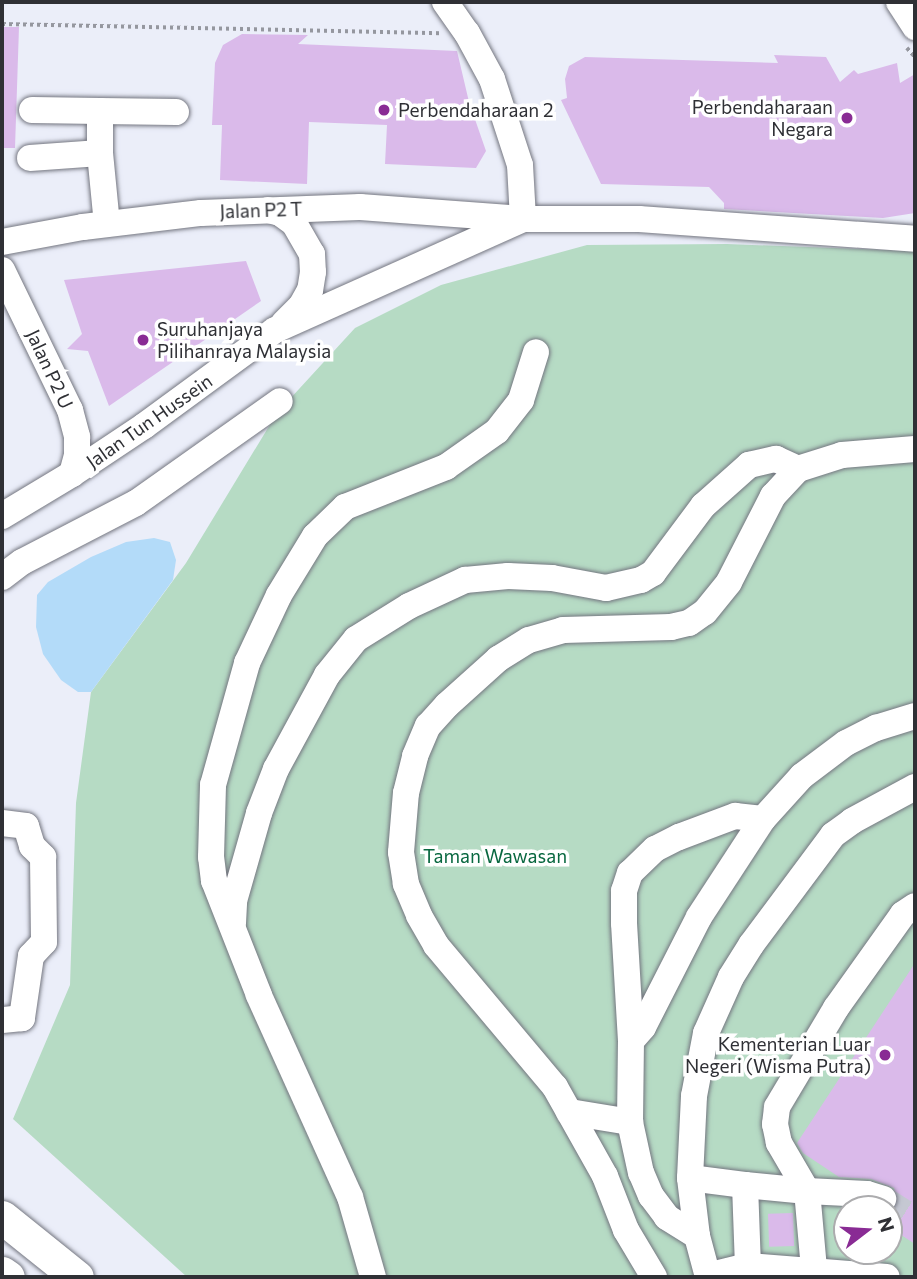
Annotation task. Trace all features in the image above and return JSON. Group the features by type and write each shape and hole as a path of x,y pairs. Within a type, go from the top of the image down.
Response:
{"main road":[{"path":"2,1217 78,1277"},
{"path":"2,1273 8,1277"}],"street":[{"path":"444,2 467,33 492,79 520,165 523,219"},
{"path":"899,2 915,27"},
{"path":"32,110 176,111"},
{"path":"100,111 100,153 107,224"},
{"path":"30,158 100,153"},
{"name":"Jalan P2 T","path":"2,242 107,224 263,209 360,207 523,219 639,219 915,239"},
{"path":"263,209 279,213 294,223 312,254 310,290 301,306 275,330"},
{"name":"Jalan Tun Hussein","path":"2,516 72,474 275,330 523,219"},
{"name":"Jalan P2 U","path":"2,270 70,410 77,436 77,455 72,474"},
{"path":"373,1277 350,1197 214,881 211,857 213,785 247,663 279,595 315,536 345,507 446,467 497,431 521,400 536,352"},
{"path":"2,577 22,562 136,503 280,401"},
{"path":"654,1277 625,1230 605,1176 555,1087 436,945 415,905 406,884 401,852 406,793 415,756 428,726 447,705 498,659 529,640 563,630 671,627 690,623 705,612 729,582 773,496 798,469 842,455 915,449"},
{"path":"233,930 234,901 259,813 275,769 327,675 356,639 409,606 465,580 508,576 552,578 606,587 641,580 653,573 704,506 749,465 776,459 798,469"},
{"path":"631,1041 643,1027 699,917 763,819 803,776 846,743 876,728 915,716"},
{"path":"887,1277 814,1269 748,1266 707,1276 696,1236 690,1178 694,1096 706,1033 732,977 751,945 833,835 852,821 915,787"},
{"path":"696,1236 667,1216 652,1196 641,1173 630,1122 631,1041 624,891 630,873 655,849 678,837 735,816 763,819"},
{"path":"2,823 26,826 32,846 43,857 44,942 31,956 22,1018 2,1020"},
{"path":"814,1269 807,1191 779,1143 775,1124 777,1107 835,1008 903,915 915,906"},
{"path":"569,1112 630,1122"},
{"path":"690,1178 870,1195"},
{"path":"745,1185 748,1266"}],"path":[{"path":"2,24 467,33"}],"green space":[{"name":"Taman Wawasan","path":"727,244 915,251 915,1277 187,1277 13,1119 70,985 76,803 91,692 186,563 277,413 355,328 441,285 587,245"}],"water":[{"path":"154,538 170,542 176,560 173,580 91,692 78,692 61,680 43,654 36,627 37,595 48,582 91,557 126,542"}],"building":[{"path":"2,27 19,27 15,148 2,148"},
{"name":"Perbendaharaan 2","path":"242,34 308,35 298,44 457,51 469,102 486,151 476,168 385,164 387,125 309,122 307,184 220,180 222,125 212,125 215,63 223,45"},
{"path":"774,55 826,57 840,82 854,70 858,74 897,63 900,83 915,74 915,213 883,218 724,209 724,203 709,187 601,184 561,100 567,98 565,79 569,66 585,57 778,63"},
{"name":"Suruhanjaya Pilihanraya Malaysia","path":"246,261 261,301 109,406 88,351 67,349 82,334 64,280"},
{"name":"Kementerian Luar Negeri (Wisma Putra)","path":"915,963 915,1244 903,1236 903,1195 896,1195 894,1188 871,1179 839,1177 803,1153 797,1143"},
{"path":"793,1213 794,1246 769,1247 768,1214"}],"tunnel":[{"path":"903,1212 915,1219"}],"place":[{"name":"Perbendaharaan 2","path":"384,110"},
{"name":"Perbendaharaan Negara","path":"847,118"},
{"name":"Suruhanjaya Pilihanraya Malaysia","path":"143,340"},
{"name":"Kementerian Luar Negeri (Wisma Putra)","path":"885,1055"}]}
